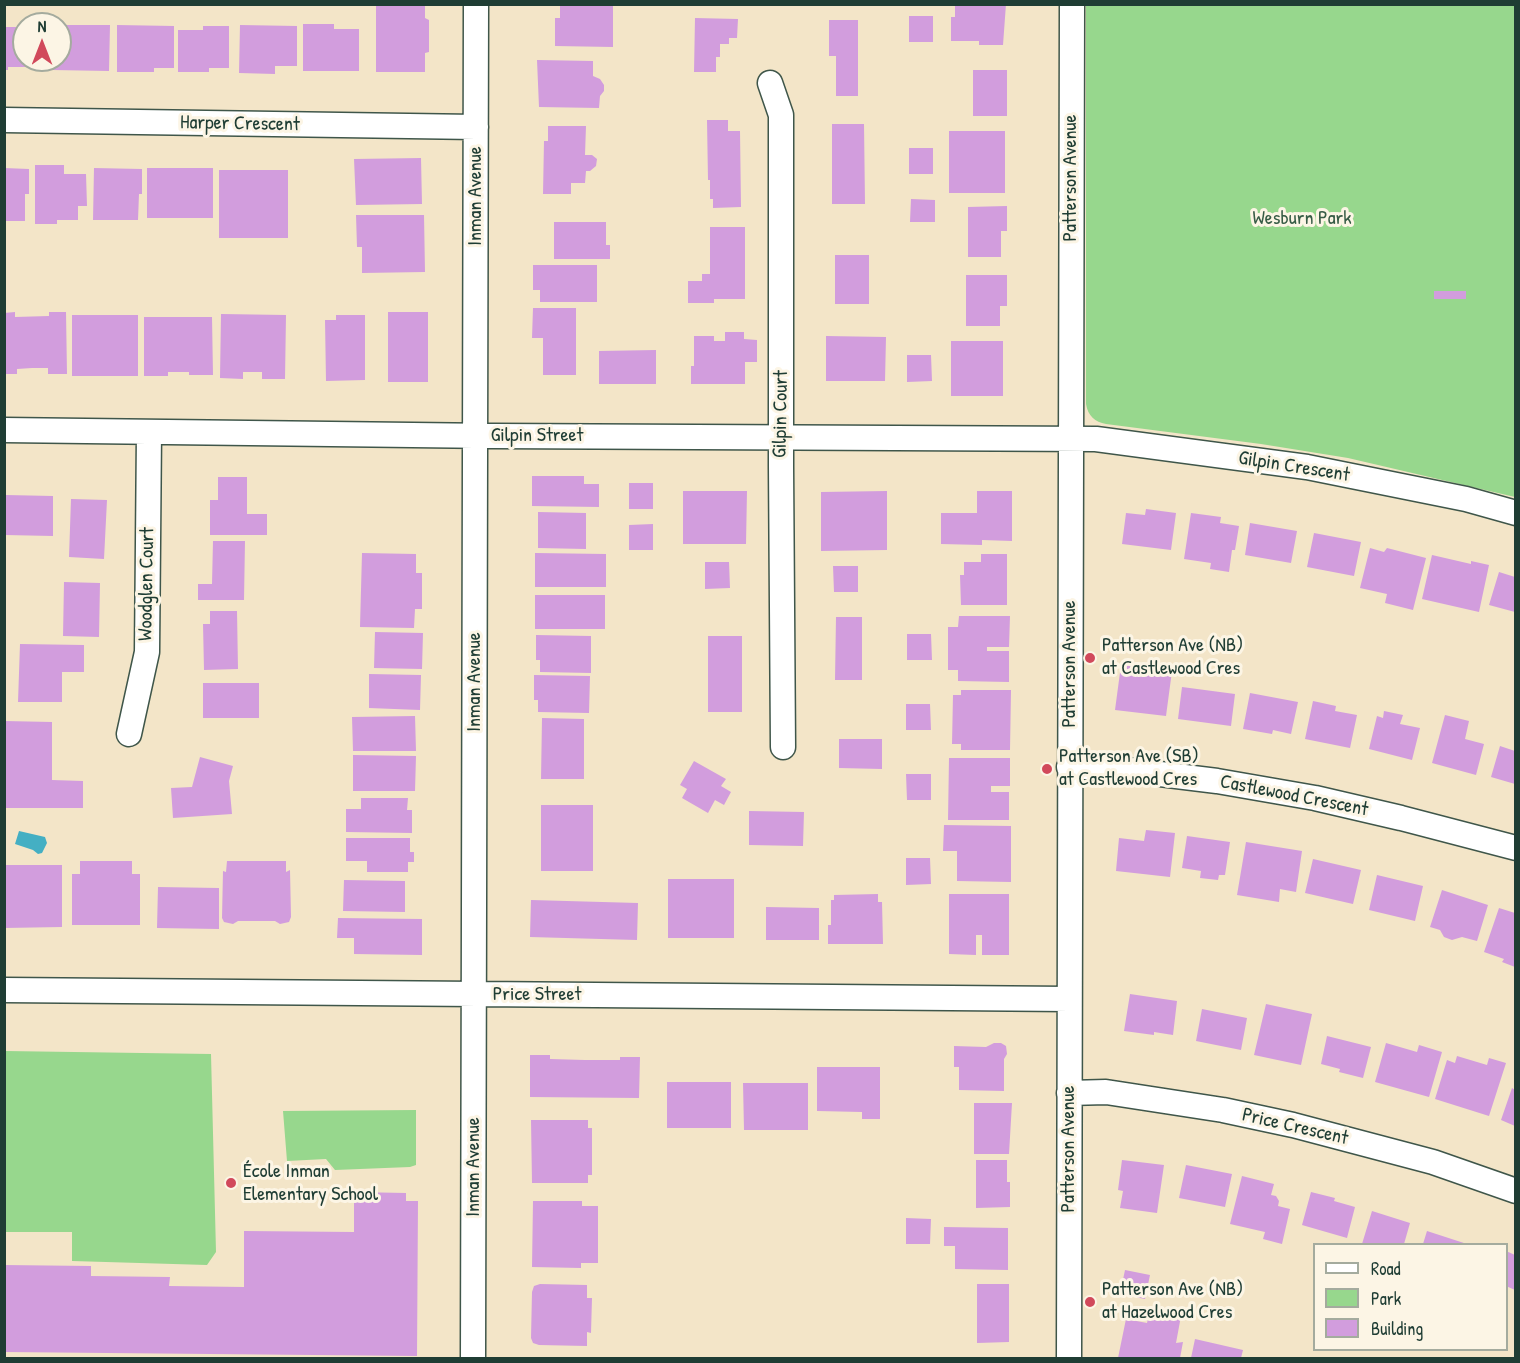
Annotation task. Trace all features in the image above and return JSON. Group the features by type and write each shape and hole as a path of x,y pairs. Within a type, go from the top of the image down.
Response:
{"street":[{"name":"Inman Avenue","path":"473,1359 476,4"},
{"name":"Patterson Avenue","path":"1069,1359 1072,4"},
{"name":"Gilpin Court","path":"770,83 781,115 783,747"},
{"name":"Harper Crescent","path":"4,120 476,127"},
{"name":"Gilpin Street","path":"4,430 475,436 1070,439"},
{"name":"Woodglen Court","path":"129,734 147,652 149,432"},
{"name":"Gilpin Crescent","path":"1070,439 1103,440 1307,467 1466,499 1515,513"},
{"name":"Castlewood Crescent","path":"1069,766 1103,766 1217,780 1315,798 1515,848"},
{"name":"Price Street","path":"4,990 1069,999"},
{"name":"Price Crescent","path":"1069,1093 1106,1092 1222,1110 1293,1125 1433,1162 1515,1191"}],"green space":[{"name":"Wesburn Park","path":"1086,5 1515,5 1515,497 1348,458 1106,424 1093,418 1086,404"},
{"path":"5,1051 211,1054 216,1252 207,1265 72,1261 72,1232 5,1232"},
{"path":"416,1110 416,1165 335,1170 326,1159 287,1161 283,1111"}],"water":[{"path":"19,831 45,837 47,843 42,853 38,854 15,844"}],"building":[{"path":"376,4 425,4 425,18 429,20 429,52 425,53 425,72 376,72"},
{"path":"955,4 1006,4 1003,45 979,45 979,41 951,41 951,17 955,17"},
{"path":"560,6 613,6 613,47 555,46 555,18 560,18"},
{"path":"909,16 933,16 933,42 909,42"},
{"path":"695,18 738,19 737,38 729,38 729,44 720,44 720,57 716,57 716,72 694,72"},
{"path":"829,20 858,20 858,96 836,96 836,56 829,56"},
{"path":"303,24 334,24 334,29 359,29 359,71 303,71"},
{"path":"72,25 110,25 109,71 72,70"},
{"path":"117,25 174,26 174,68 154,68 154,72 117,72"},
{"path":"240,25 297,26 297,66 275,66 275,74 239,73"},
{"path":"203,26 229,26 229,68 209,68 209,72 178,72 178,30 203,30"},
{"path":"4,27 12,27 12,67 4,70"},
{"path":"537,60 593,61 593,76 600,79 604,85 599,108 539,107"},
{"path":"973,70 1007,70 1007,116 973,116"},
{"path":"707,120 728,120 728,131 740,131 741,207 713,208 713,199 710,199 710,180 708,180"},
{"path":"832,124 864,124 865,204 832,204"},
{"path":"548,126 586,126 585,155 592,155 597,159 596,166 586,171 585,183 571,183 571,194 543,194 544,141 548,141"},
{"path":"949,131 1005,131 1005,193 949,193"},
{"path":"909,148 933,148 933,174 909,174"},
{"path":"421,158 422,204 356,205 354,159"},
{"path":"35,165 64,165 64,174 86,174 87,206 78,206 78,220 57,220 57,224 35,224"},
{"path":"4,168 29,169 29,194 25,194 25,221 4,221"},
{"path":"94,168 142,169 142,194 139,194 138,220 93,220"},
{"path":"147,168 213,168 213,218 147,218"},
{"path":"219,170 288,170 288,238 219,238"},
{"path":"911,199 935,200 935,222 910,222"},
{"path":"1007,206 1007,231 1001,231 1001,257 968,257 968,207"},
{"path":"356,215 424,215 425,272 362,273 362,247 357,247"},
{"path":"554,222 606,222 606,245 610,245 610,259 554,259"},
{"path":"710,227 745,227 745,299 714,299 714,303 688,303 688,281 702,281 702,274 710,274"},
{"path":"835,255 869,255 869,304 835,304"},
{"path":"533,265 597,265 597,302 540,302 540,290 533,290"},
{"path":"966,275 1007,275 1007,306 1000,306 1000,326 966,326"},
{"path":"1434,291 1466,291 1466,299 1434,299"},
{"path":"533,308 576,308 576,375 543,375 543,338 532,338"},
{"path":"15,312 15,317 49,316 49,312 66,312 67,374 48,374 48,368 32,368 17,369 17,374 4,374 4,313"},
{"path":"388,312 428,312 428,382 388,382"},
{"path":"221,314 286,315 285,379 262,379 262,372 243,372 243,379 220,378"},
{"path":"72,315 138,315 138,376 72,376"},
{"path":"336,315 365,315 365,380 326,381 325,320 336,320"},
{"path":"144,317 212,317 213,375 168,372 168,376 144,376"},
{"path":"725,332 744,332 744,339 757,340 757,362 745,362 745,384 691,384 691,366 694,366 694,336 714,336 714,341 725,341"},
{"path":"826,336 886,337 885,381 826,381"},
{"path":"951,341 1003,341 1003,396 951,396"},
{"path":"656,350 656,384 599,384 599,351"},
{"path":"907,355 931,355 932,381 907,382"},
{"path":"532,476 584,476 584,484 599,484 599,507 532,506"},
{"path":"218,477 247,477 247,514 267,514 267,535 210,535 210,500 218,500"},
{"path":"629,483 653,483 653,509 629,509"},
{"path":"683,491 747,491 746,544 683,544"},
{"path":"887,491 887,550 821,551 821,492"},
{"path":"977,491 1012,491 1012,541 982,540 982,545 941,544 941,513 977,513"},
{"path":"6,495 53,496 53,536 5,535"},
{"path":"71,499 107,500 104,559 69,557"},
{"path":"1146,509 1176,513 1171,550 1122,544 1126,513 1145,515"},
{"path":"538,512 586,513 586,549 538,548"},
{"path":"1191,513 1221,517 1220,523 1239,526 1229,572 1210,569 1211,563 1184,559"},
{"path":"1250,523 1297,531 1291,563 1245,555"},
{"path":"653,524 653,550 629,550 629,525"},
{"path":"1314,533 1361,542 1354,576 1307,567"},
{"path":"213,541 245,541 244,600 198,600 198,584 212,584"},
{"path":"1370,548 1384,552 1387,548 1426,558 1413,610 1385,603 1387,594 1360,588"},
{"path":"362,553 416,554 416,573 422,573 422,609 415,609 414,628 360,627"},
{"path":"535,553 606,554 606,587 535,587"},
{"path":"981,554 1007,554 1007,605 961,605 960,575 964,575 964,562 981,562"},
{"path":"1432,555 1471,564 1471,561 1489,565 1479,612 1422,599"},
{"path":"705,562 729,562 730,588 705,589"},
{"path":"833,566 858,566 858,592 834,592"},
{"path":"1499,572 1515,577 1515,612 1489,605"},
{"path":"64,582 100,583 99,637 63,636"},
{"path":"535,595 605,595 605,629 535,629"},
{"path":"210,611 237,611 238,669 204,670 203,624 210,624"},
{"path":"959,616 1010,616 1009,647 987,647 987,651 1009,651 1009,682 958,681 958,670 948,670 948,627 958,627"},
{"path":"836,617 862,617 862,680 835,680"},
{"path":"375,632 423,633 422,669 374,668"},
{"path":"907,634 931,634 932,660 907,660"},
{"path":"536,635 591,636 591,673 540,672 540,660 536,660"},
{"path":"708,636 742,636 742,712 708,712"},
{"path":"20,644 84,645 84,672 62,672 62,702 18,702"},
{"path":"1121,665 1172,671 1166,716 1115,710"},
{"path":"369,674 421,675 420,710 369,708"},
{"path":"534,675 590,676 589,713 538,712 538,700 534,700"},
{"path":"203,683 259,683 259,718 203,718"},
{"path":"1182,687 1235,694 1231,726 1178,719"},
{"path":"961,690 1011,690 1010,750 961,750 961,744 952,744 953,695 961,695"},
{"path":"1250,693 1298,702 1291,734 1273,730 1272,734 1243,729"},
{"path":"1313,701 1336,706 1335,711 1357,715 1350,748 1305,739"},
{"path":"906,704 930,704 931,730 906,730"},
{"path":"1384,711 1403,715 1400,724 1420,728 1412,760 1369,749 1377,716 1383,718"},
{"path":"1445,715 1469,721 1465,739 1484,744 1476,775 1432,763"},
{"path":"415,716 416,751 353,751 352,717"},
{"path":"542,718 584,719 584,779 541,779"},
{"path":"4,721 52,722 52,780 83,781 83,808 4,808"},
{"path":"839,739 882,739 882,769 839,768"},
{"path":"1500,746 1515,751 1515,784 1491,777"},
{"path":"353,755 416,756 415,791 353,791"},
{"path":"200,757 233,766 229,781 232,814 173,818 171,788 192,787"},
{"path":"949,758 1010,758 1010,786 991,786 991,792 1009,792 1009,820 948,820"},
{"path":"694,761 726,779 721,786 731,792 724,805 715,800 708,813 682,798 687,789 680,785"},
{"path":"906,774 931,774 931,800 907,800"},
{"path":"361,798 408,798 407,810 412,810 412,833 346,832 346,809 361,809"},
{"path":"541,805 593,805 593,871 541,871"},
{"path":"749,811 804,812 803,846 749,845"},
{"path":"944,825 1011,826 1011,882 957,881 957,851 943,851"},
{"path":"1146,830 1175,833 1170,877 1116,871 1119,838 1144,841"},
{"path":"1187,836 1230,842 1225,875 1219,875 1218,880 1200,878 1201,871 1182,868"},
{"path":"346,838 410,838 410,852 414,852 414,862 408,862 408,872 367,872 367,861 346,861"},
{"path":"1246,842 1302,851 1296,892 1280,889 1279,902 1237,895"},
{"path":"906,858 930,858 931,884 906,885"},
{"path":"1313,859 1361,870 1353,904 1305,893"},
{"path":"80,861 132,861 132,874 140,874 140,925 72,925 72,874 80,874"},
{"path":"227,861 286,861 286,872 290,870 291,917 289,922 280,924 275,921 238,921 233,924 224,922 222,918 223,871 226,872"},
{"path":"4,865 62,865 62,927 4,928"},
{"path":"1377,875 1423,886 1415,921 1369,910"},
{"path":"668,879 734,879 734,938 668,938"},
{"path":"344,880 405,881 405,912 343,911"},
{"path":"158,887 219,888 219,929 157,928"},
{"path":"1442,890 1488,905 1477,941 1462,937 1452,940 1444,937 1440,930 1430,927"},
{"path":"878,894 878,902 882,902 883,944 828,944 831,900 834,900 834,895"},
{"path":"949,894 1009,894 1009,955 982,955 982,935 976,935 976,955 949,954"},
{"path":"531,900 638,903 637,940 530,937"},
{"path":"766,907 819,908 819,940 766,940"},
{"path":"1499,908 1515,913 1515,967 1502,962 1504,959 1484,952"},
{"path":"338,918 422,919 422,955 354,954 354,938 337,938"},
{"path":"1130,994 1177,1001 1173,1035 1124,1031"},
{"path":"1266,1004 1312,1014 1301,1065 1254,1055"},
{"path":"1202,1009 1247,1018 1241,1050 1196,1041"},
{"path":"1327,1036 1371,1047 1363,1078 1339,1072 1340,1069 1321,1064"},
{"path":"994,1043 1006,1046 1004,1091 959,1090 959,1067 954,1067 954,1046 986,1047"},
{"path":"1386,1043 1417,1052 1419,1045 1442,1052 1429,1097 1375,1082"},
{"path":"530,1055 550,1055 550,1059 585,1060 620,1060 620,1057 640,1057 639,1098 530,1097"},
{"path":"1457,1056 1487,1065 1489,1058 1506,1063 1489,1116 1435,1099 1447,1060 1455,1063"},
{"path":"817,1067 880,1067 880,1119 862,1119 862,1112 817,1111"},
{"path":"667,1082 731,1082 731,1128 667,1128"},
{"path":"743,1083 808,1083 808,1130 744,1130"},
{"path":"1512,1088 1515,1090 1515,1126 1501,1120"},
{"path":"974,1103 1012,1103 1009,1154 974,1154"},
{"path":"531,1120 588,1120 588,1128 592,1128 592,1175 588,1175 588,1183 532,1183"},
{"path":"976,1160 1007,1160 1010,1207 976,1208"},
{"path":"1122,1160 1164,1165 1157,1213 1120,1208 1123,1191 1118,1190"},
{"path":"1186,1165 1232,1174 1225,1207 1179,1198"},
{"path":"1242,1176 1274,1184 1271,1195 1276,1196 1279,1201 1278,1206 1290,1209 1282,1244 1263,1239 1265,1232 1230,1224"},
{"path":"354,1192 406,1193 406,1201 418,1201 417,1356 4,1352 4,1265 91,1266 91,1276 170,1277 169,1286 244,1287 244,1231 354,1232"},
{"path":"1311,1192 1335,1198 1334,1201 1355,1207 1347,1238 1302,1225"},
{"path":"533,1201 582,1201 582,1206 598,1206 598,1263 581,1263 581,1268 532,1267"},
{"path":"1372,1211 1410,1223 1404,1243 1362,1243"},
{"path":"906,1218 931,1219 930,1244 906,1244"},
{"path":"944,1227 1008,1228 1008,1270 955,1269 955,1246 944,1246"},
{"path":"1427,1231 1464,1243 1423,1243"},
{"path":"1508,1252 1515,1255 1515,1290 1508,1287"},
{"path":"1125,1270 1150,1275 1145,1299 1120,1294"},
{"path":"540,1284 587,1285 587,1298 592,1298 591,1333 587,1332 587,1346 533,1343 531,1338 532,1292 534,1286"},
{"path":"977,1284 1009,1284 1009,1342 977,1343"},
{"path":"1150,1310 1181,1316 1176,1343 1183,1342 1180,1358 1118,1358 1126,1319 1147,1323"},
{"path":"1195,1339 1243,1350 1241,1358 1191,1358"}],"place":[{"name":"Patterson Ave (NB) at Castlewood Cres","path":"1090,658"},
{"name":"Patterson Ave (SB) at Castlewood Cres","path":"1047,769"},
{"name":"École Inman Elementary School","path":"231,1183"},
{"name":"Patterson Ave (NB) at Hazelwood Cres","path":"1090,1302"}]}
